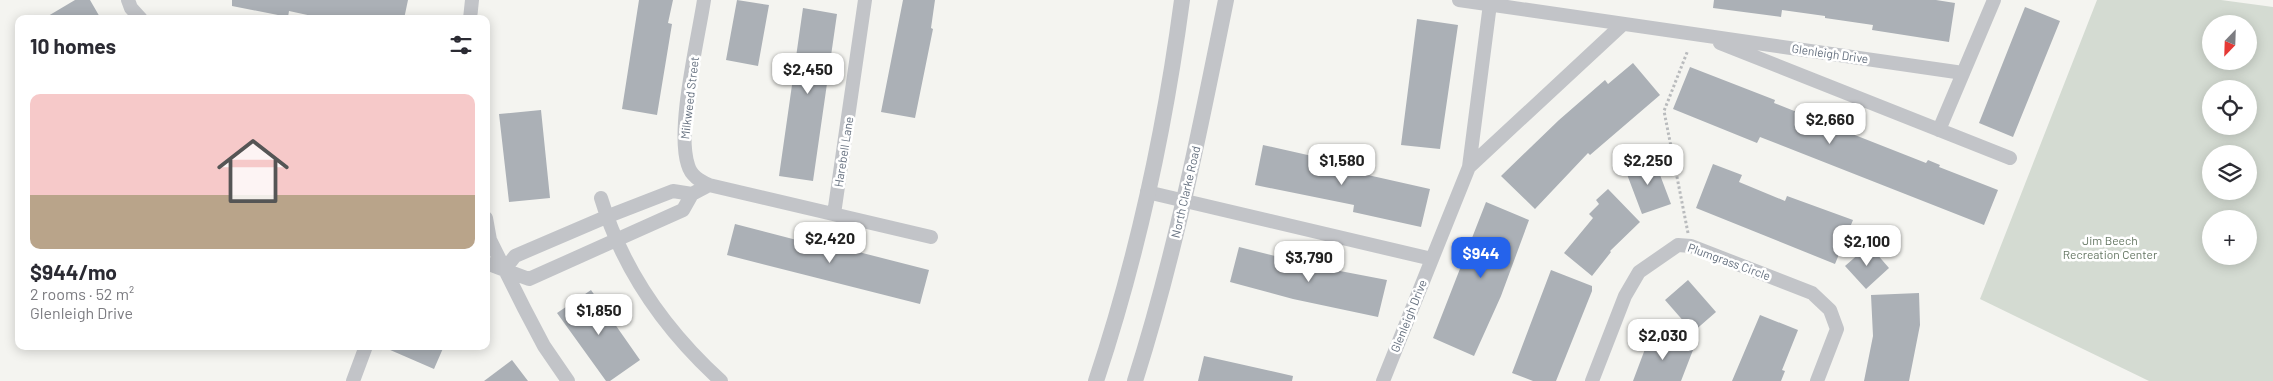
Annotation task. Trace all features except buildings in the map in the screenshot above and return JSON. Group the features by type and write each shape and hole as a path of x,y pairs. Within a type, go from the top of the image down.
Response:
{"street":[{"path":"128,0 131,8 137,15"},
{"path":"470,15 472,0"},
{"name":"Milkweed Street","path":"704,0 684,139 688,165 692,174 709,185"},
{"name":"Harebell Lane","path":"834,214 865,0"},
{"path":"1096,381 1137,237 1176,51 1182,0"},
{"name":"North Clarke Road","path":"1135,381 1156,316 1185,201 1226,0"},
{"name":"Glenleigh Drive","path":"1459,0 1963,73"},
{"path":"1939,130 1994,0"},
{"name":"Glenleigh Drive","path":"1383,381 1469,167 1490,4"},
{"name":"Glenleigh Drive","path":"1469,167 1623,24"},
{"name":"Glenleigh Drive","path":"1698,35 2010,158"},
{"path":"490,264 529,278 682,210 692,194 709,185 931,237"},
{"path":"504,269 515,256 606,217 673,191 692,194"},
{"path":"1147,192 1432,259"},
{"path":"601,198 606,217 634,276 657,311 689,349 722,381"},
{"path":"654,198 663,219"},
{"path":"490,240 544,346 568,381"},
{"name":"Plumgrass Circle","path":"1592,381 1625,296 1639,272 1678,245 1691,246 1812,293 1830,310 1838,329 1817,381"},
{"path":"353,381 365,350"}],"path":[{"path":"1688,50 1664,111 1691,246"}],"green space":[{"name":"Jim Beech Recreation Center","path":"2097,0 2221,0 2273,7 2273,381 2149,381 1980,299"}]}
